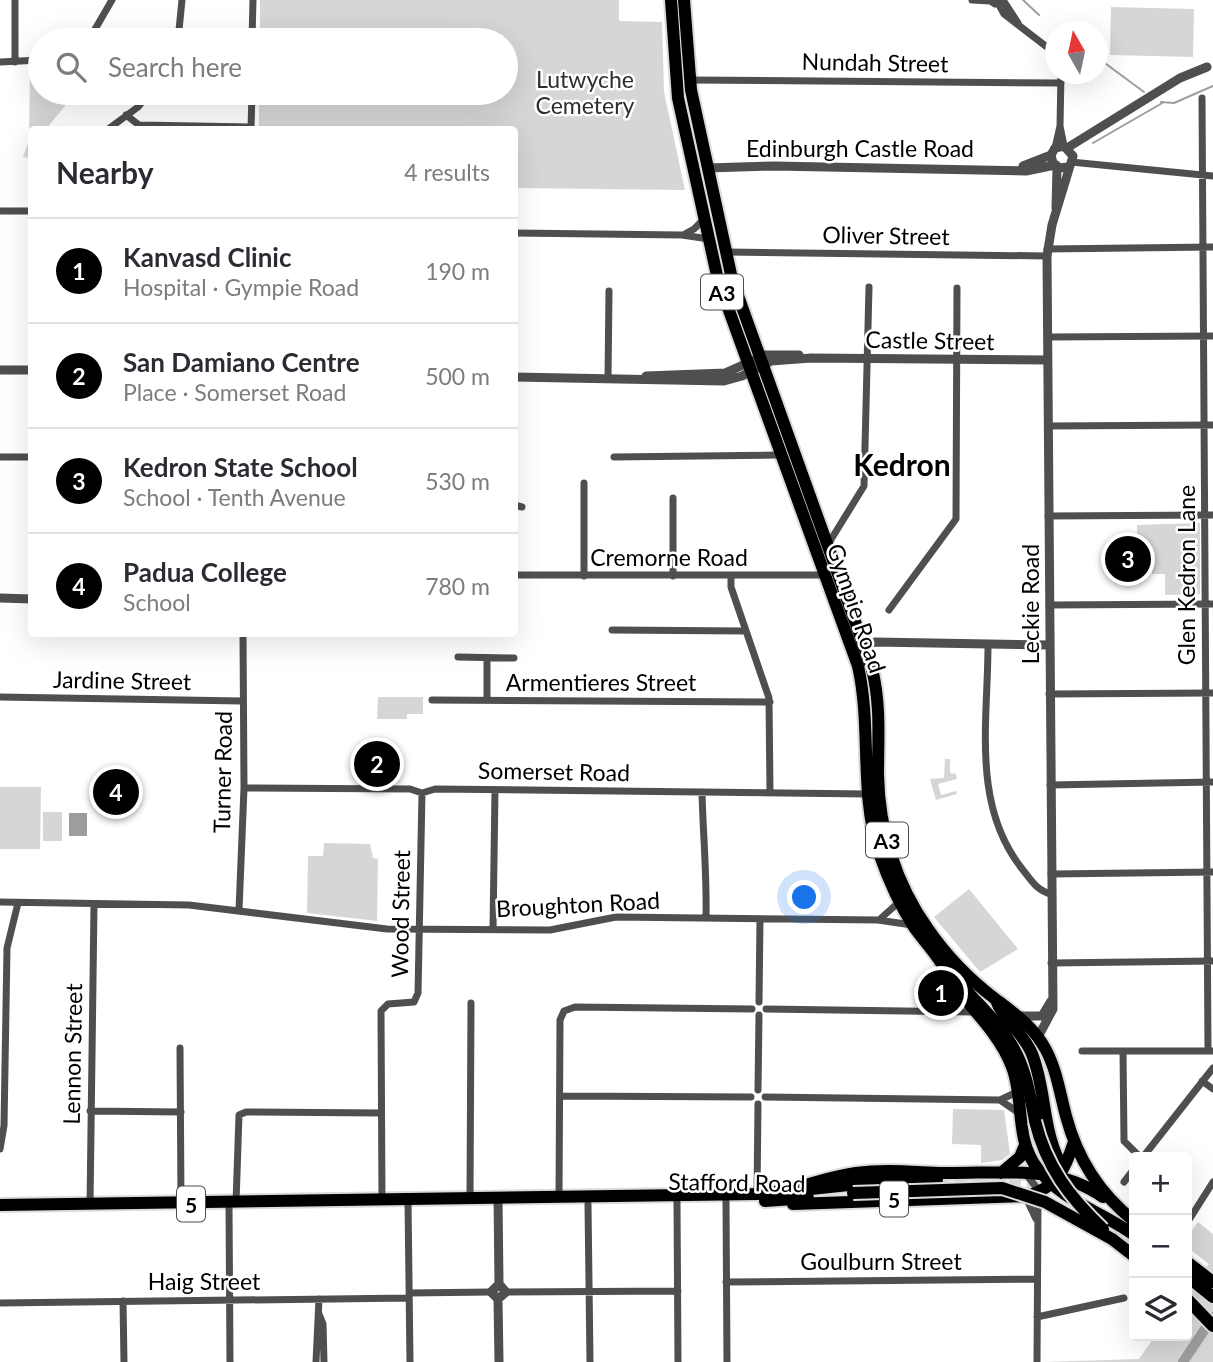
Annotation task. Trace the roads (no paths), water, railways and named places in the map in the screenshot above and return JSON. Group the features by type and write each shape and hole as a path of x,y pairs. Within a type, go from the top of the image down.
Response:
{"highway":[{"name":"Gympie Road","path":"671,0 677,89 719,280 826,546 878,707 880,803 896,868 911,902 940,945 996,1000 1020,1016 1038,1037 1052,1062 1074,1142 1100,1188 1129,1217"},
{"name":"Gympie Road","path":"684,0 689,80 725,252 755,365 780,456 824,575 859,648 867,794 878,851 913,925 946,969 949,980 1004,1050 1014,1072 1025,1145 1041,1173"},
{"path":"946,969 1007,1034 1020,1057 1037,1132 1052,1169 1075,1201 1112,1239 1129,1252"},
{"path":"996,1000 999,1008 1021,1033 1033,1055 1046,1129 1059,1161"},
{"path":"1044,1190 1074,1142"},
{"path":"1001,1173 1020,1157 1025,1145"},
{"name":"Stafford Road","path":"0,1205 382,1202 470,1197 498,1201 588,1204 726,1201 792,1191 827,1179 871,1172 1041,1173 1044,1190"},
{"path":"792,1191 877,1182 937,1181"},
{"name":"Stafford Road","path":"408,1201 424,1205 559,1196 761,1197 791,1205 1088,1187 1118,1207"},
{"path":"761,1197 1002,1188 1045,1202 1112,1239"},
{"path":"1044,1190 1074,1206"},
{"path":"1044,1190 1129,1233"},
{"path":"1099,1218 1129,1233"},
{"path":"1195,1277 1213,1282"},
{"path":"1195,1277 1213,1297"},
{"path":"1192,1301 1209,1312"},
{"path":"1192,1303 1213,1326"}],"street":[{"path":"15,0 15,62"},
{"path":"96,28 112,0"},
{"path":"181,28 182,0"},
{"path":"253,0 253,28"},
{"path":"972,0 995,1 1045,46"},
{"path":"0,62 28,61"},
{"name":"Edinburgh Castle Road","path":"707,168 1014,168 1026,171 1056,166 1065,154 1092,134 1194,71 1210,65"},
{"name":"Nundah Street","path":"689,80 1045,83"},
{"path":"1061,84 1060,126 1065,154 1088,162 1213,176"},
{"name":"Glen Kedron Lane","path":"1202,98 1204,336 1209,425 1211,1051"},
{"path":"112,126 136,105"},
{"path":"251,126 252,105"},
{"path":"126,115 139,125 176,126"},
{"name":"Edinburgh Castle Road","path":"1014,168 1065,154"},
{"name":"Leckie Road","path":"1056,210 1062,198 1065,154"},
{"name":"Leckie Road","path":"1038,1037 1053,1014 1047,252 1056,210 1056,166"},
{"path":"0,211 28,211"},
{"path":"682,235 694,229 704,219"},
{"path":"518,233 682,235 709,239"},
{"name":"Oliver Street","path":"725,252 1047,252 1213,247"},
{"path":"826,546 864,486 869,287"},
{"path":"889,610 956,519 957,288"},
{"path":"608,378 609,291"},
{"path":"1048,337 1213,336"},
{"name":"Castle Street","path":"518,377 638,378 670,373 725,373 774,360 811,358 1048,360"},
{"path":"0,370 28,370"},
{"path":"1048,426 1209,425"},
{"path":"614,457 780,456"},
{"path":"0,457 28,457"},
{"path":"584,483 584,576"},
{"path":"673,498 673,576"},
{"path":"1048,516 1209,515"},
{"name":"Cremorne Road","path":"518,575 824,575"},
{"path":"730,576 731,587 770,702 770,792"},
{"path":"0,598 28,599"},
{"path":"1049,605 1209,604"},
{"path":"612,630 746,631"},
{"name":"Turner Road","path":"239,910 244,788 243,637"},
{"path":"859,648 875,642 1049,645"},
{"path":"988,645 985,778 1008,852 1037,887 1051,894"},
{"path":"458,657 514,658"},
{"path":"486,700 487,659"},
{"path":"1049,694 1210,694"},
{"name":"Jardine Street","path":"0,696 242,701"},
{"name":"Armentieres Street","path":"432,699 770,702"},
{"path":"1050,785 1210,782"},
{"name":"Somerset Road","path":"244,788 410,789 422,793 429,789 867,794"},
{"path":"493,929 495,790"},
{"path":"702,792 702,834 707,856 706,918"},
{"name":"Wood Street","path":"381,1113 383,1006 411,1003 417,999 422,793"},
{"path":"1051,874 1210,872"},
{"name":"Broughton Road","path":"0,902 189,905 376,928 559,929 616,917 878,920 913,925"},
{"path":"878,920 890,914 900,902"},
{"path":"0,1149 5,1126 7,947 18,903"},
{"name":"Lennon Street","path":"90,1205 94,905"},
{"path":"752,1009 759,1002 760,919"},
{"path":"1051,963 1210,961"},
{"path":"951,1010 963,998"},
{"path":"1020,1016 1042,1016 1052,1000"},
{"path":"759,1002 766,1009"},
{"path":"470,1197 471,1003"},
{"path":"559,1196 560,1020 565,1010 575,1007 752,1009 759,1015"},
{"path":"751,1097 758,1090 759,1015 766,1009 974,1012"},
{"path":"180,1048 181,1204"},
{"path":"1083,1051 1211,1051"},
{"path":"1123,1051 1124,1143 1135,1152"},
{"path":"1145,1152 1213,1068"},
{"path":"1202,1081 1213,1089"},
{"path":"758,1090 765,1097 1000,1100 1017,1091"},
{"path":"560,1096 751,1097 758,1104 761,1197"},
{"path":"758,1104 765,1097"},
{"path":"1000,1100 1019,1113"},
{"path":"90,1111 181,1112"},
{"path":"230,1362 233,1204 239,1115 246,1112 381,1113 382,1202"},
{"path":"1024,1173 1044,1190"},
{"path":"1124,1182 1129,1176"},
{"path":"1192,1215 1213,1182"},
{"path":"1037,1362 1036,1219 1044,1190"},
{"path":"1036,1219 1044,1190"},
{"path":"408,1201 410,1362"},
{"path":"498,1201 502,1288 498,1299 499,1362"},
{"path":"726,1201 727,1362"},
{"path":"677,1202 678,1362"},
{"path":"588,1204 590,1362"},
{"name":"Goulburn Street","path":"726,1282 1036,1279"},
{"path":"498,1299 491,1292 502,1288 678,1291"},
{"name":"Haig Street","path":"0,1303 230,1301 491,1292"},
{"path":"1037,1317 1124,1298"},
{"path":"316,1362 319,1299"},
{"path":"123,1301 124,1362"},
{"path":"0,1303 0,1308"},
{"path":"319,1313 323,1324 324,1362"}],"waterway":[{"path":"1023,0 1039,15"},
{"path":"1108,65 1144,92"},
{"path":"1161,102 1174,103 1213,86"},
{"path":"1093,143 1164,102"},
{"path":"1183,1362 1213,1317"}],"tunnel":[{"path":"937,1180 1009,1182 1044,1188"},
{"path":"1096,1217 1129,1241"},
{"path":"1192,1289 1213,1305"}],"place":[{"name":"Kedron State School","path":"1128,559"},
{"name":"San Damiano Centre","path":"377,764"},
{"name":"Padua College","path":"116,792"},
{"name":"Kanvasd Clinic","path":"941,993"}],"district":[{"name":"Kedron","path":"902,464"}],"park label":[{"name":"Lutwyche Cemetery","path":"585,92"}]}
